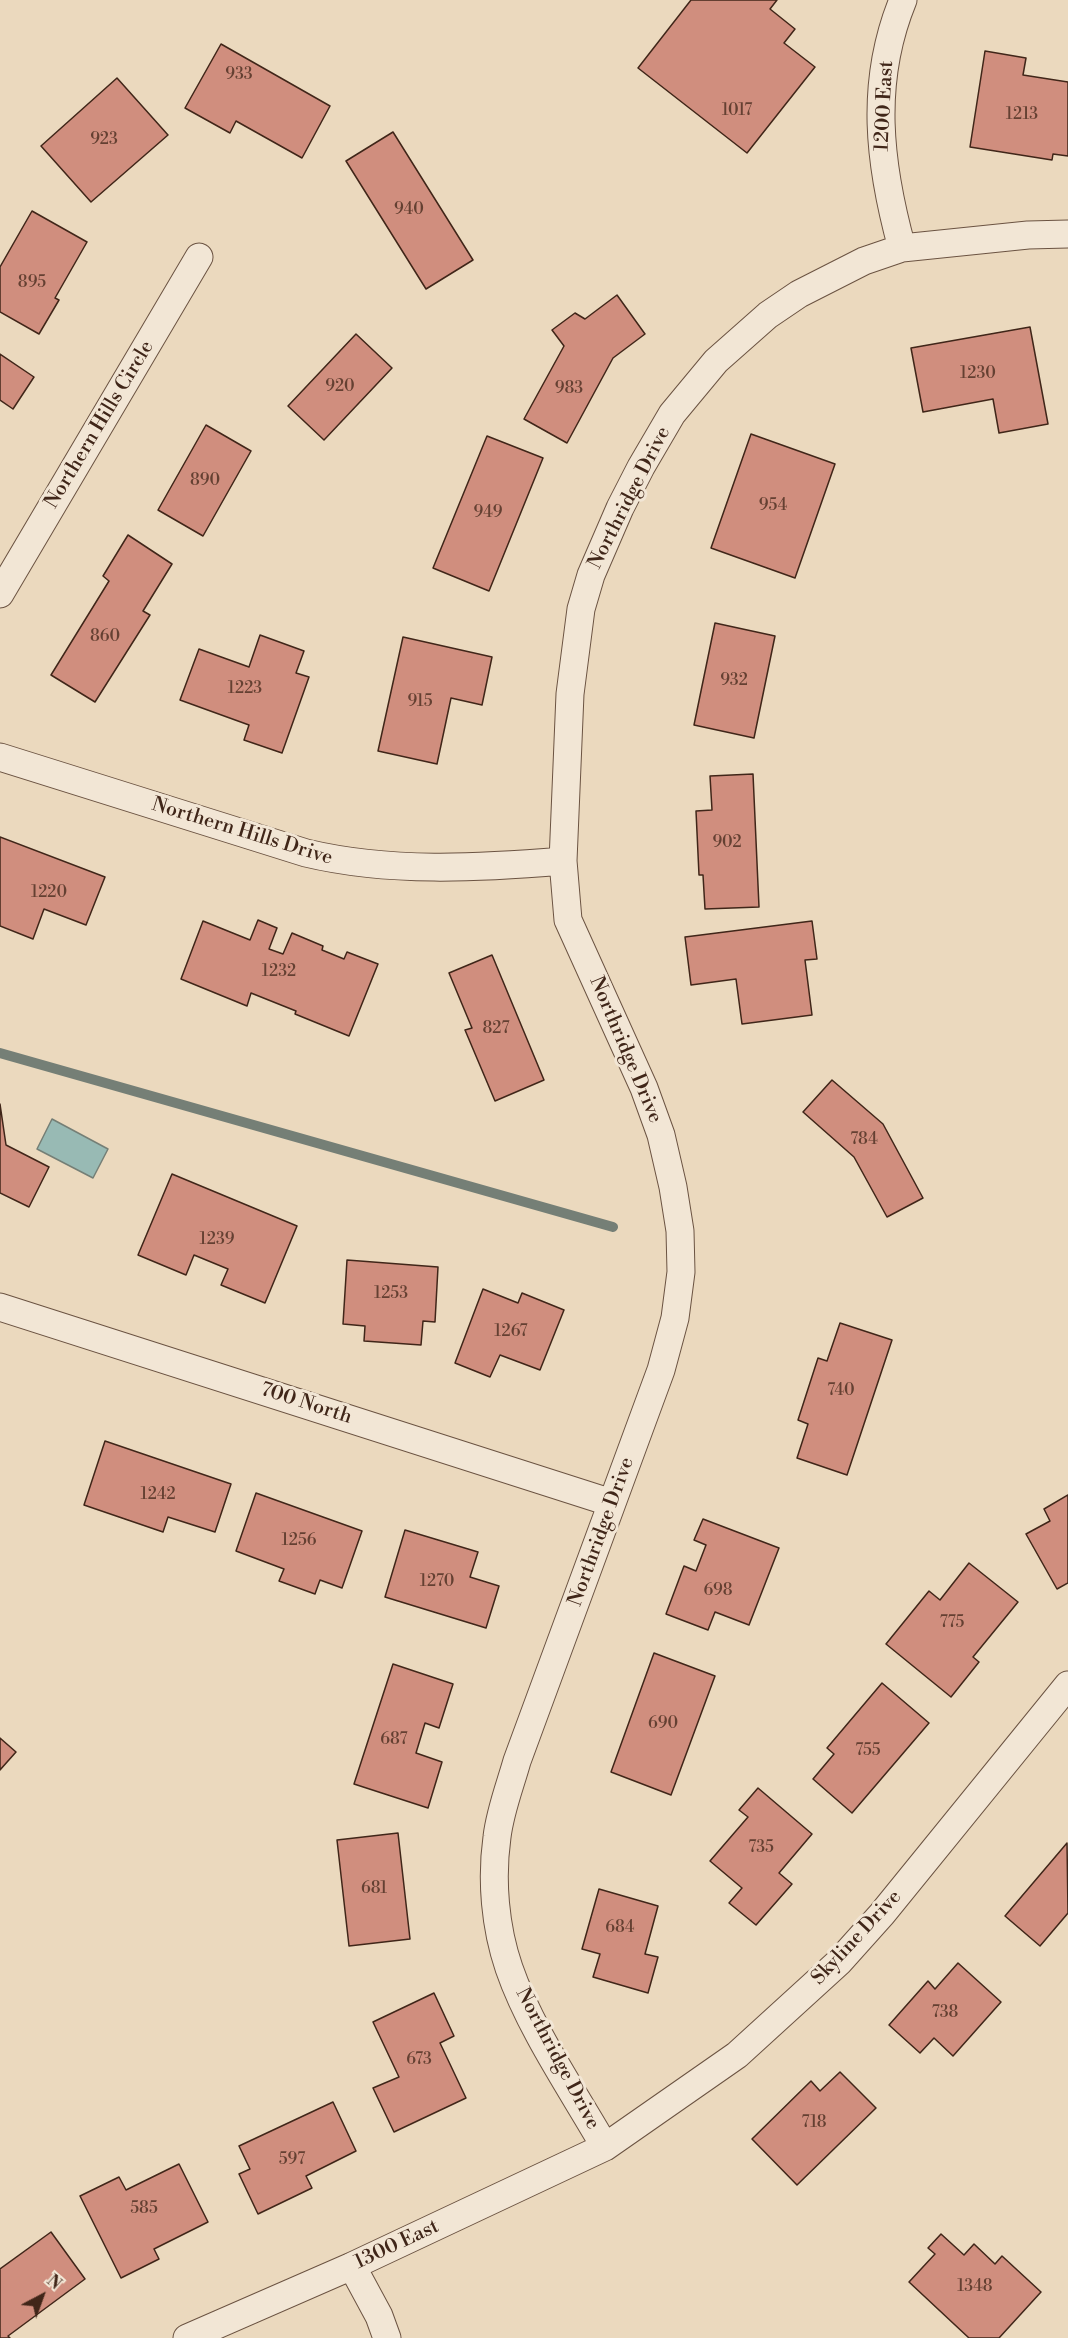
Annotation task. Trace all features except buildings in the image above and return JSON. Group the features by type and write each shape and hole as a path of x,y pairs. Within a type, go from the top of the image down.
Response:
{"street":[{"name":"1200 East","path":"902,248 890,205 883,166 880,125 889,47 903,0"},
{"name":"Northridge Drive","path":"605,2147 533,2021 509,1968 497,1916 494,1875 497,1835 517,1761 661,1370 675,1318 681,1272 680,1231 673,1186 658,1126 644,1088 568,920 563,861 570,694 581,609 604,542 641,466 672,414 693,386 740,337 799,294 864,261 902,248 1028,235 1068,234"},
{"name":"Northern Hills Circle","path":"0,594 199,257"},
{"name":"Northern Hills Drive","path":"0,757 294,850 338,861 414,867 563,861"},
{"name":"700 North","path":"0,1307 612,1503"},
{"name":"Skyline Drive","path":"605,2147 737,2055 839,1962 882,1914 1068,1685"},
{"name":"1300 East","path":"187,2338 352,2266 605,2147"},
{"path":"352,2266 379,2316 387,2338"}],"water":[{"path":"52,1119 108,1149 93,1178 37,1149"}],"waterway":[{"path":"0,1053 613,1227"}]}
